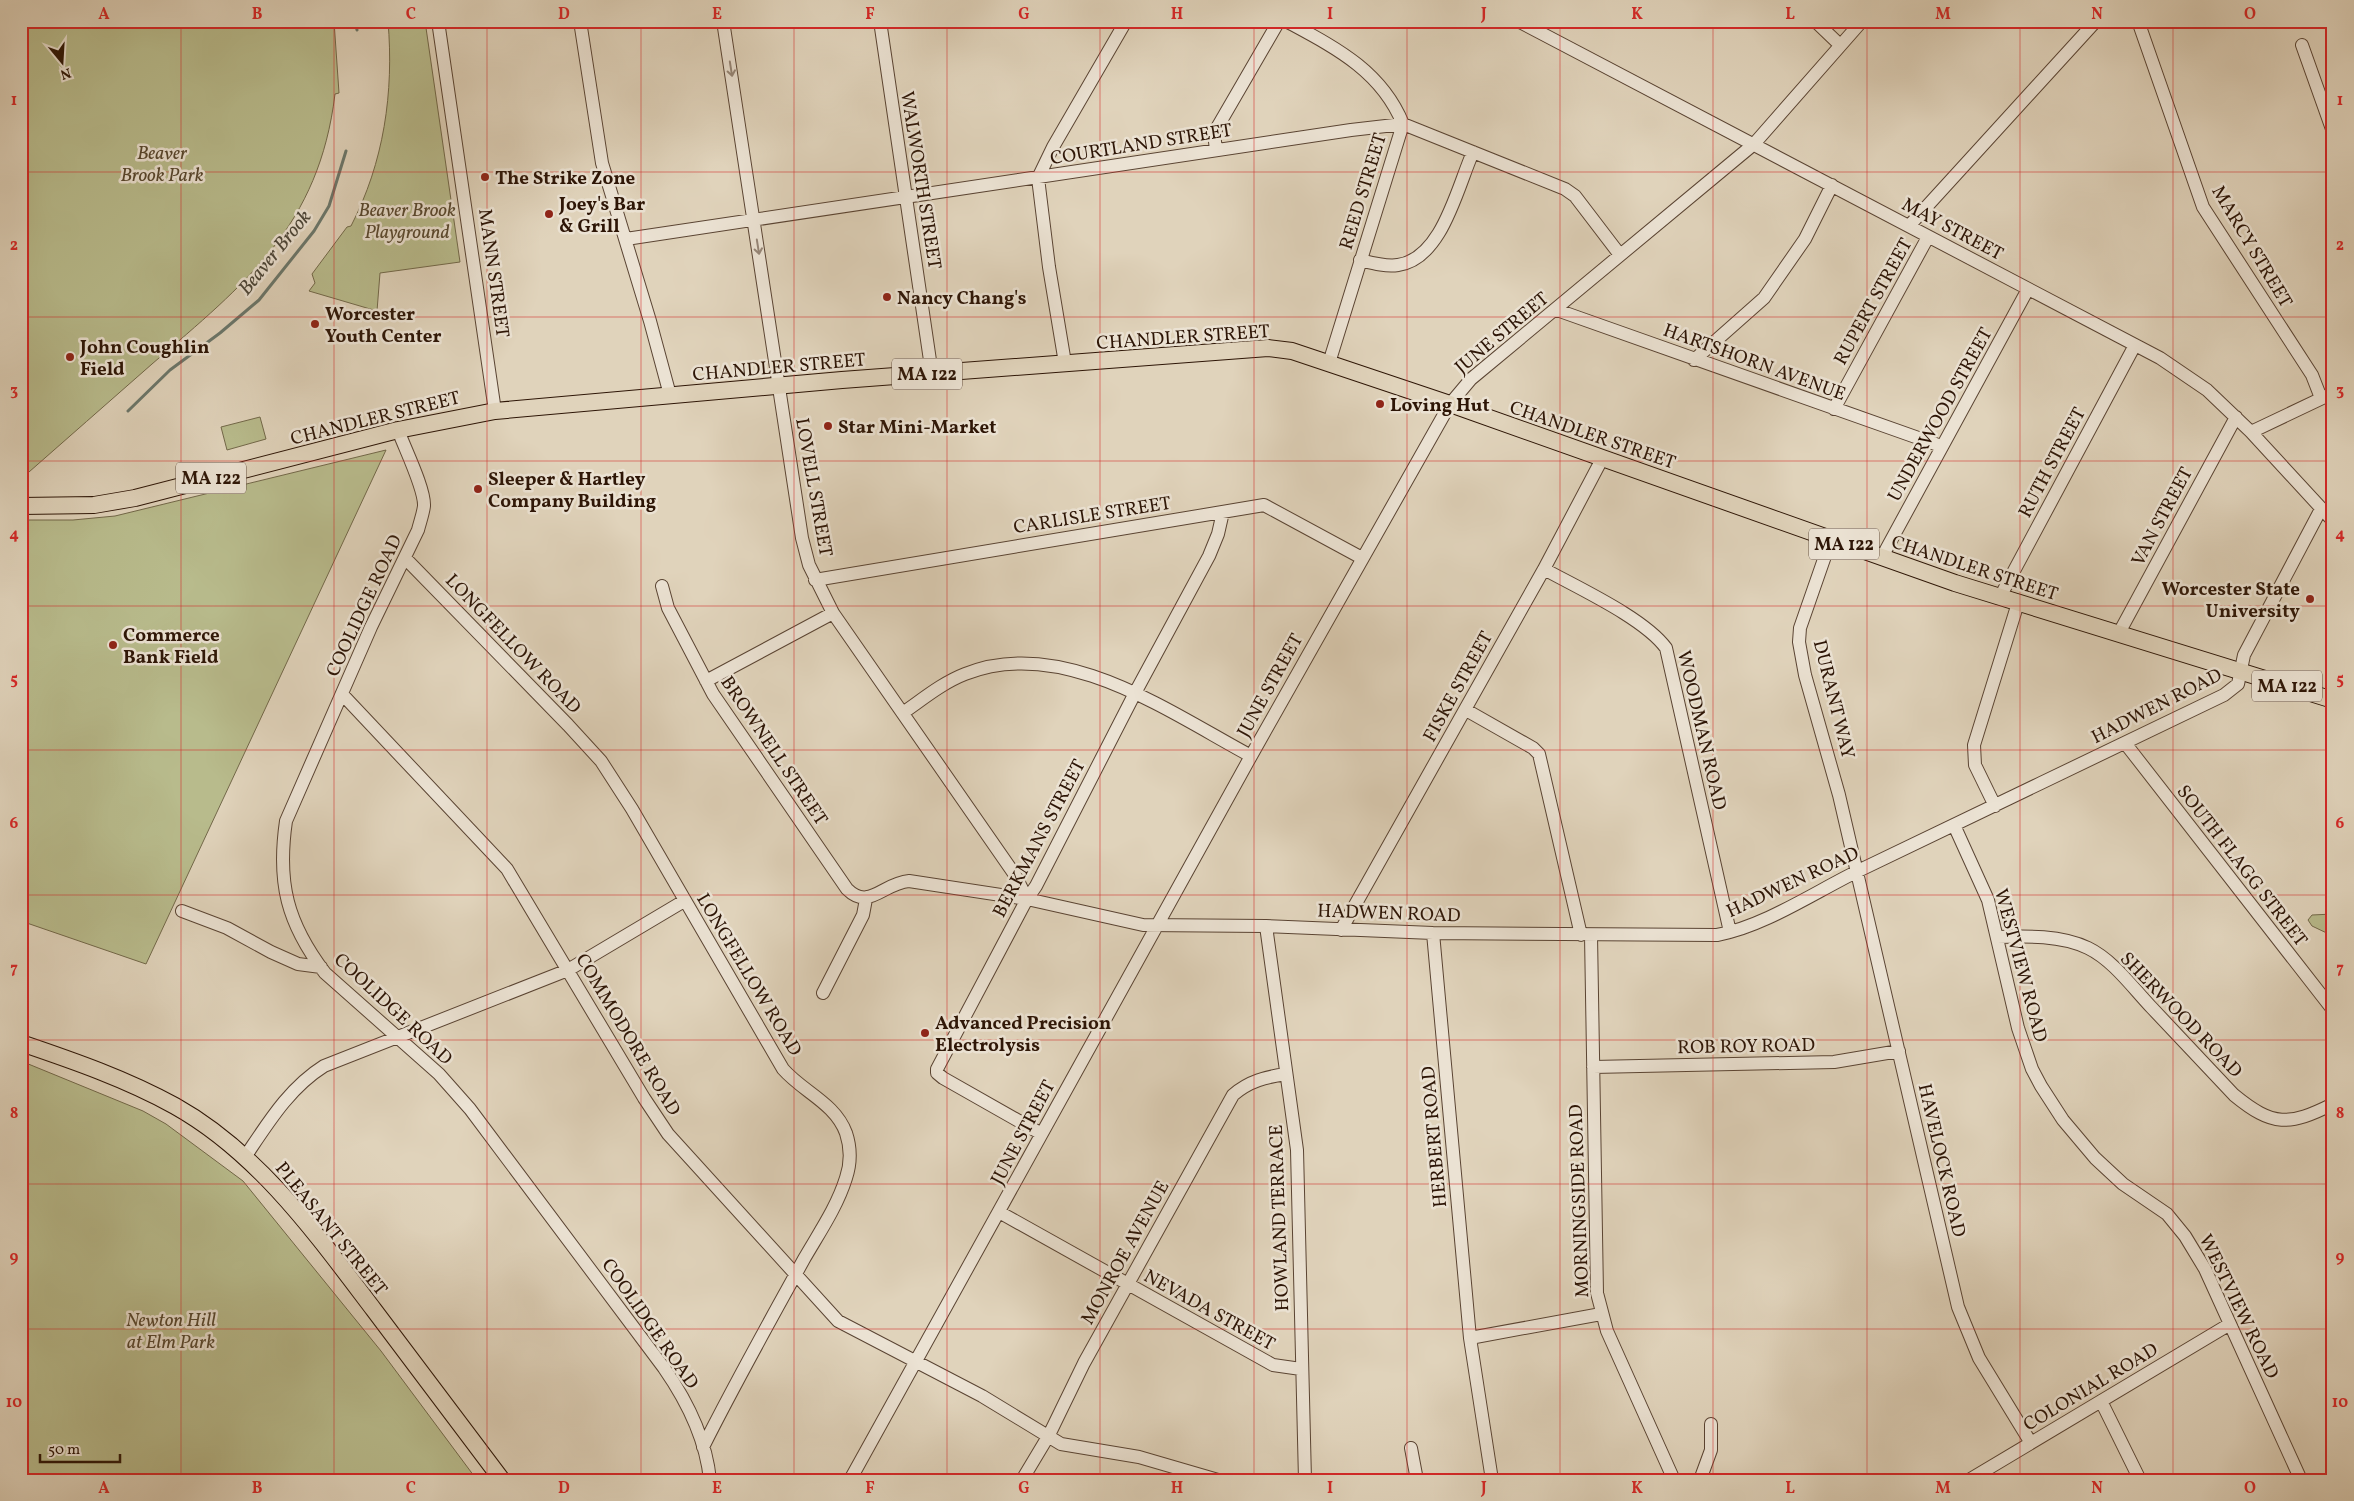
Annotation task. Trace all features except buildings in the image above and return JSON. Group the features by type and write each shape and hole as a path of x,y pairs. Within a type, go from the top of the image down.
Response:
{"main road":[{"name":"CHANDLER STREET","path":"21,506 94,505 135,498 398,430 495,411 670,395 779,388 1065,363 1268,348 1292,351 1330,363 1831,540 2018,603 2333,700"},
{"name":"PLEASANT STREET","path":"21,1042 93,1067 176,1106 245,1157 273,1183 338,1262 502,1480"}],"street":[{"name":"MANN STREET","path":"438,21 495,411"},
{"path":"580,21 602,163 626,239 670,395"},
{"name":"LOVELL STREET","path":"723,21 802,538 815,580 834,613 1015,875 1027,899"},
{"name":"WALWORTH STREET","path":"880,21 932,374"},
{"path":"1065,363 1049,267 1038,178 1053,147 1126,21"},
{"path":"1216,150 1214,133 1279,21"},
{"name":"REED STREET","path":"1286,21 1336,48 1361,66 1397,110 1402,124 1330,363"},
{"name":"MAY STREET","path":"1518,21 2160,358 2207,390 2236,417 2333,521"},
{"path":"1815,21 1840,45"},
{"name":"JUNE STREET","path":"850,1480 999,1212 1040,1133 1199,852 1250,756 1450,404 1471,379 1754,144 1862,21"},
{"path":"1909,226 2096,21"},
{"name":"MARCY STREET","path":"2138,21 2203,207 2312,375 2327,395"},
{"path":"2302,45 2333,132"},
{"name":"COURTLAND STREET","path":"626,239 1216,150 1402,124 1565,189 1574,196 1620,255"},
{"path":"1360,260 1397,266 1412,262 1423,254 1436,237 1473,152"},
{"path":"1694,360 1744,318 1764,298 1805,240 1832,185"},
{"name":"RUPERT STREET","path":"1834,410 1928,237"},
{"name":"UNDERWOOD STREET","path":"1882,557 2028,289"},
{"name":"HARTSHORN AVENUE","path":"1556,310 1834,410 1941,446"},
{"name":"RUTH STREET","path":"2000,597 2135,345"},
{"path":"2251,432 2327,395"},
{"name":"VAN STREET","path":"2119,633 2236,417"},
{"name":"COOLIDGE ROAD","path":"398,430 421,490 424,505 418,530 371,627 286,821 282,850 283,880 288,906 299,932 321,967 346,993 439,1074 470,1109 664,1368 680,1392 703,1447 710,1480"},
{"name":"FISKE STREET","path":"1341,930 1466,710 1602,459"},
{"name":"CARLISLE STREET","path":"815,580 1264,505 1275,509 1362,558"},
{"name":"HADWEN ROAD","path":"1158,924 1266,926 1434,933 1706,935 1730,932 1753,924 1857,871 2224,695 2236,687 2244,656 2322,509"},
{"name":"BERKMANS STREET","path":"1040,1133 937,1073 1135,693 1209,556 1218,534 1223,512"},
{"name":"DURANT WAY","path":"1831,540 1804,612 1799,642 1806,675 1840,795 1857,871"},
{"name":"LONGFELLOW ROAD","path":"405,558 601,761 632,809 783,1069 797,1085 828,1105 846,1132 850,1158 846,1178 838,1200 703,1447"},
{"name":"WOODMAN ROAD","path":"1544,569 1642,624 1657,636 1666,648 1730,932"},
{"name":"BROWNELL STREET","path":"662,586 668,608 712,694 847,889 853,895 866,899"},
{"path":"1995,806 1975,765 1974,745 2018,603"},
{"path":"706,681 834,613"},
{"path":"904,712 944,684 965,674 1011,664 1036,663 1065,668 1135,693 1250,756"},
{"name":"COMMODORE ROAD","path":"342,694 508,869 644,1098 668,1134 838,1321 982,1396 1061,1444 1139,1457 1218,1480"},
{"name":"MORNINGSIDE ROAD","path":"1466,710 1534,748 1539,754 1586,935 1592,1067 1597,1293 1601,1314 1616,1352 1674,1480"},
{"name":"SOUTH FLAGG STREET","path":"2125,743 2333,1010"},
{"name":"WESTVIEW ROAD","path":"1954,826 1985,893 1997,937 2013,1013 2032,1069 2052,1105 2074,1134 2107,1171 2178,1224 2205,1269 2301,1480"},
{"name":"HAVELOCK ROAD","path":"1857,871 1963,1323 1979,1358 2031,1443"},
{"path":"823,993 863,915 866,899 892,884 909,881 1027,899 1143,925 1158,924"},
{"path":"245,1157 272,1116 308,1076 324,1066 568,970 684,901"},
{"path":"182,911 227,928 271,952 298,964 321,967"},
{"name":"HOWLAND TERRACE","path":"1266,926 1297,1150 1302,1284 1301,1369 1305,1480"},
{"name":"HERBERT ROAD","path":"1434,933 1470,1338 1492,1480"},
{"name":"SHERWOOD ROAD","path":"1997,937 2022,936 2074,942 2095,952 2134,989 2234,1095 2250,1109 2266,1117 2281,1121 2300,1119 2333,1104"},
{"name":"ROB ROY ROAD","path":"1592,1067 1834,1062 1899,1051"},
{"name":"MONROE AVENUE","path":"1022,1480 1048,1435 1127,1284 1233,1095 1245,1085 1286,1074"},
{"name":"NEVADA STREET","path":"999,1212 1273,1365 1301,1369"},
{"path":"1470,1338 1601,1314"},
{"name":"COLONIAL ROAD","path":"1975,1478 2230,1324"},
{"path":"2101,1401 2140,1480"},
{"path":"1700,1480 1711,1450 1711,1424"},
{"path":"1411,1448 1417,1480"}],"green space":[{"name":"Beaver Brook Park","path":"21,21 334,21 339,93 335,94 326,140 313,180 295,216 273,248 247,278 218,306 21,479"},
{"name":"Beaver Brook Playground","path":"388,21 425,21 460,262 380,273 377,311 309,291 315,283 312,274 347,227 351,226 372,177 379,152 388,101"},
{"path":"260,417 266,439 227,450 221,427"},
{"path":"386,450 146,964 21,921 21,520 73,520 115,516"},
{"path":"2333,914 2333,936 2312,926 2308,920 2312,915"},
{"name":"Newton Hill at Elm Park","path":"21,1061 143,1111 166,1124 243,1181 381,1351 477,1480 21,1480"}],"waterway":[{"name":"Beaver Brook","path":"355,21 357,30"},
{"name":"Beaver Brook","path":"128,411 170,370 220,333 259,300 314,231 329,206 346,151"}],"place":[{"name":"The Strike Zone","path":"485,177"},
{"name":"Joey's Bar & Grill","path":"549,214"},
{"name":"Nancy Chang's","path":"887,297"},
{"name":"Worcester Youth Center","path":"315,324"},
{"name":"John Coughlin Field","path":"70,357"},
{"name":"Loving Hut","path":"1380,404"},
{"name":"Star Mini-Market","path":"828,426"},
{"name":"Sleeper & Hartley Company Building","path":"478,489"},
{"name":"Worcester State University","path":"2310,599"},
{"name":"Commerce Bank Field","path":"113,645"},
{"name":"Advanced Precision Electrolysis","path":"925,1033"}]}
